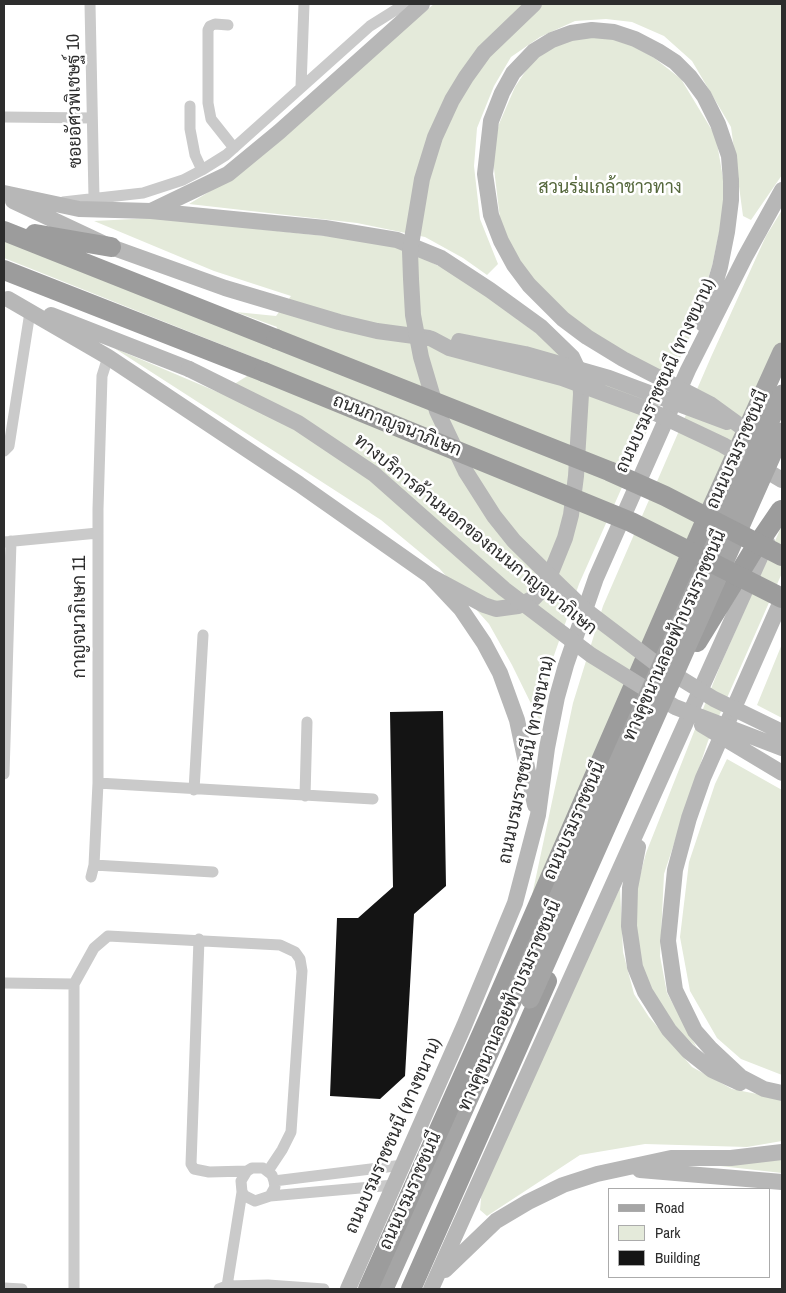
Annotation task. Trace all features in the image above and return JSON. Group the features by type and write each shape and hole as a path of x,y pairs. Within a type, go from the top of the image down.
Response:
{"highway":[{"path":"4,230 111,247"},
{"name":"ถนนกาญจนาภิเษก","path":"4,230 609,471 665,496 782,556"},
{"name":"ถนนกาญจนาภิเษก","path":"4,270 264,372 631,522 782,599"},
{"path":"697,642 753,551 782,509"},
{"name":"ถนนบรมราชชนนี","path":"368,1289 492,1011 705,522"},
{"path":"411,1289 742,541"}],"main road":[{"path":"151,211 228,174 279,132 422,4"},
{"path":"534,4 484,52 466,77 452,100 435,137 422,179 410,250 410,279 418,340 431,394 450,441 479,493 514,541 539,566 583,608 654,662 714,699 782,732"},
{"path":"697,353 728,232 731,200 729,156 718,124 704,96 690,77 675,62 658,51 614,32 592,30 571,33 552,40 534,51 513,73 502,93 491,121 485,174 491,215 501,241 514,265 529,285 557,314 587,337 623,359 710,404 743,428"},
{"name":"ถนนบรมราชชนนี (ทางขนาน)","path":"348,1289 504,932 524,870 538,815 547,748 556,706 580,620 617,528 697,353 766,217 782,190"},
{"path":"4,193 102,211 151,211 325,228 397,240 441,258 490,290 541,327 572,357 580,374 581,394 576,476 571,515 565,538 546,585 534,598 518,606 496,609 484,605 430,576 292,479 108,357 6,298"},
{"path":"4,197 111,247 225,288 338,322 377,331 496,348 570,366 647,390 743,428 782,449 742,541"},
{"name":"ทางบริการด้านนอกของถนนกาญจนาภิเษก","path":"6,298 188,369 298,423 374,474 538,617 592,655 675,707 782,748"},
{"path":"432,338 465,353 562,378 648,410 723,445 782,480"},
{"name":"ถนนบรมราชชนนี","path":"705,522 782,352"},
{"name":"ทางคู่ขนานลอยฟ้าบรมราชชนนี","path":"384,1289 782,394"},
{"name":"ทางคู่ขนานลอยฟ้าบรมราชชนนี","path":"401,1289 782,432"},
{"path":"433,1285 782,509"},
{"path":"430,576 461,609 484,643 500,673 517,720 538,815"},
{"path":"779,1093 756,1085 737,1073 695,1031 675,990 668,941 675,870 689,818 703,778 782,599"},
{"path":"675,707 712,732 782,773"},
{"path":"650,802 631,876 628,912 632,954 645,992 669,1030 698,1060 739,1083 779,1093"},
{"path":"433,1285 465,1249 496,1221 528,1202 563,1185 671,1158 739,1157 782,1152"},
{"path":"623,1169 782,1182"}],"street":[{"name":"ซอยอัศวพิเชษฐ์ 10","path":"90,4 94,198"},
{"path":"301,87 304,4"},
{"path":"54,203 144,193 183,180 202,170 234,148 370,26 389,4"},
{"path":"370,26 405,4"},
{"path":"228,25 215,24 210,26 208,30 208,103 210,119 234,148"},
{"path":"190,106 195,155 202,170"},
{"path":"4,117 92,118"},
{"path":"4,451 9,446 30,312"},
{"name":"กาญจนาภิเษก 11","path":"92,877 98,783 98,534 102,376 108,357"},
{"path":"4,774 7,542 98,534"},
{"path":"194,790 203,635"},
{"path":"305,796 307,722"},
{"path":"98,783 373,799"},
{"path":"94,865 213,872"},
{"path":"74,1289 74,984 94,948 108,936 199,939 280,945 295,952 300,959 302,971 290,1132 271,1176"},
{"path":"199,939 191,1164 194,1169 200,1171 247,1171 258,1167 271,1176 275,1186 270,1196"},
{"path":"4,983 74,984"},
{"path":"271,1176 403,1165"},
{"path":"247,1171 241,1181 242,1192 223,1288 268,1285 324,1289"},
{"path":"242,1192 255,1202 270,1196 394,1185"},
{"path":"4,1288 22,1289"}],"green space":[{"path":"434,4 782,4 782,175 751,220 743,216 731,127 692,61 664,36 632,22 606,19 575,21 540,37 511,57 494,86 477,128 474,166 480,219 498,264 487,275 463,258 425,237 357,223 189,204 217,187"},
{"name":"สวนร่มเกล้าชาวทาง","path":"599,36 625,42 653,57 681,79 716,137 724,184 723,214 712,266 689,339 665,390 554,307 534,285 501,227 492,152 499,124 515,87 531,63 553,47 577,38"},
{"path":"782,210 782,345 527,919 573,703 603,606 711,357 766,236"},
{"path":"153,218 392,243 459,276 555,347 659,404 579,584 551,664 540,722 489,624 439,568 381,520 114,348 220,393 268,363 4,258 4,239 272,346 277,327 236,312 276,316 291,296 214,271 94,221"},
{"path":"782,525 782,573 708,741 664,874 660,956 667,993 697,1048 669,1021 650,990 636,951 634,898 646,853 720,666"},
{"path":"782,644 782,718 757,705"},
{"path":"727,759 782,790 782,1075 741,1059 717,1038 690,991 680,937 689,862 715,784"},
{"path":"620,888 623,952 634,994 649,1017 692,1067 732,1089 782,1099 782,1141 747,1147 645,1144 580,1155 487,1216 480,1210 482,1188"},
{"path":"782,1157 782,1173 720,1166"}],"building":[{"path":"443,711 446,886 414,914 405,1076 380,1099 330,1096 337,918 358,918 393,887 390,712"}]}
